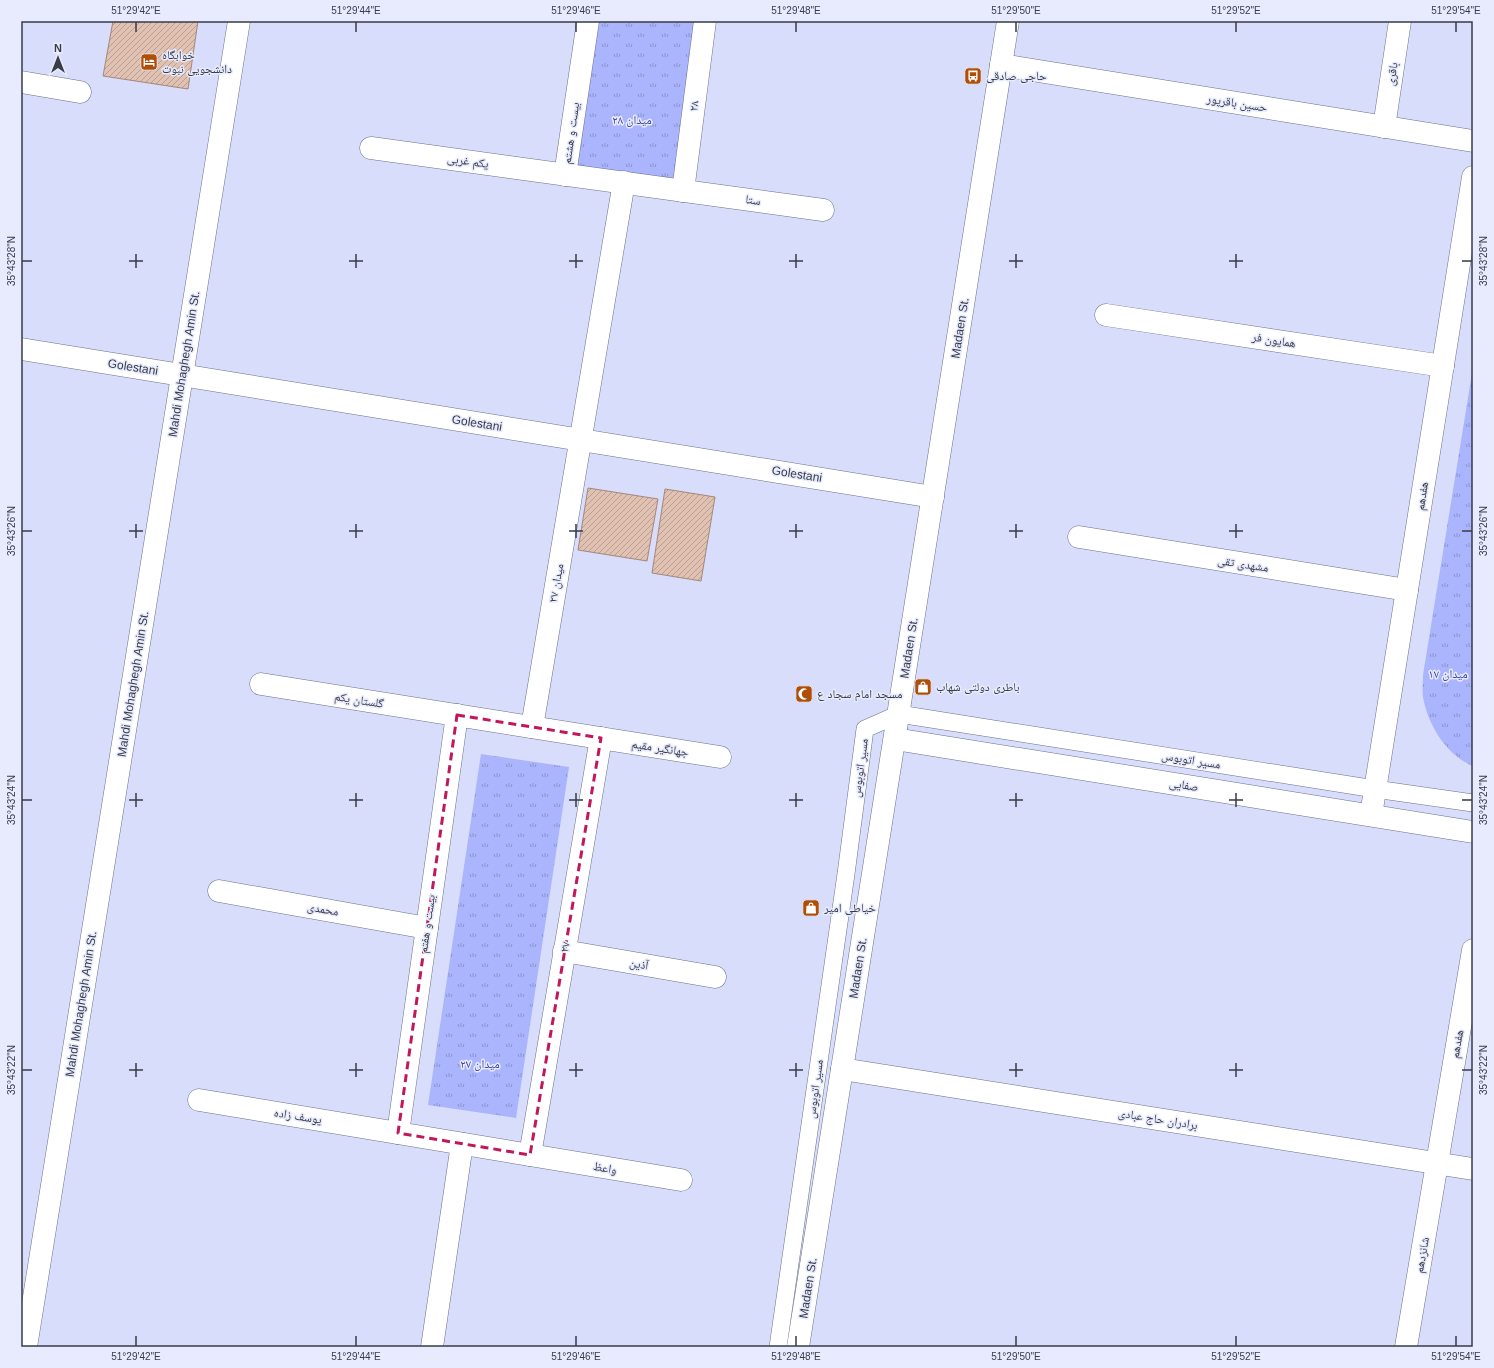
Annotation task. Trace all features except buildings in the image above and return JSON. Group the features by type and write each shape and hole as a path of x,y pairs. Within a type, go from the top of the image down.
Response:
{"street":[{"name":"Mahdi Mohaghegh Amin St.","path":"26,1347 239,21"},
{"name":"بیست و هشتم","path":"588,21 565,175 683,191"},
{"name":"۲۸","path":"683,191 705,21"},
{"name":"Madaen St.","path":"798,1347 1008,21"},
{"name":"باقری","path":"1384,127 1400,21"},
{"name":"حسین باقرپور","path":"1001,65 1473,141"},
{"path":"21,82 80,92"},
{"name":"یکم غربی","path":"371,148 565,175"},
{"name":"هفدهم","path":"1371,815 1473,177"},
{"path":"580,439 624,182"},
{"name":"ستا","path":"683,191 823,210"},
{"name":"همایون فر","path":"1106,315 1442,366"},
{"name":"Golestani","path":"21,349 933,496"},
{"name":"میدان ۲۷","path":"532,727 580,439"},
{"name":"مشهدی تقی","path":"1079,537 1407,590"},
{"name":"گلستان یکم","path":"261,684 532,727"},
{"name":"بیست و هفتم","path":"398,1133 457,716"},
{"name":"جهانگیر مقیم","path":"532,727 720,757"},
{"name":"۲۷","path":"530,1155 601,738"},
{"name":"صفایی","path":"895,739 1473,832"},
{"name":"محمدی","path":"219,891 427,928"},
{"name":"هفدهم","path":"1437,1163 1473,950"},
{"name":"آذین","path":"564,951 715,977"},
{"name":"برادران حاج عبادی","path":"842,1069 1473,1169"},
{"name":"یوسف زاده","path":"199,1100 462,1144"},
{"path":"432,1347 462,1144"},
{"name":"واعظ","path":"462,1144 681,1180"},
{"name":"شانزدهم","path":"1406,1347 1437,1163"}],"lane":[{"name":"مسیر اتوبوس","path":"778,1347 865,729 899,714 1473,803"}],"highlighted area":[{"path":"457,715 601,738 530,1155 398,1133"}],"green space":[{"name":"میدان ۲۸","path":"593,21 698,21 676,183 572,168"},
{"name":"میدان ۱۷","path":"1473,367 1473,766 1454,755 1434,728 1425,708 1423,697 1423,675"},
{"name":"میدان ۲۷","path":"481,754 569,767 516,1118 428,1105"}],"place":[{"name":"خوابگاه دانشجویی نبوت","path":"149,62"},
{"name":"حاجی صادقی","path":"973,76"},
{"name":"باطری دولتی شهاب","path":"923,687"},
{"name":"مسجد امام سجاد ع","path":"804,694"},
{"name":"خیاطی امیر","path":"811,908"}]}
